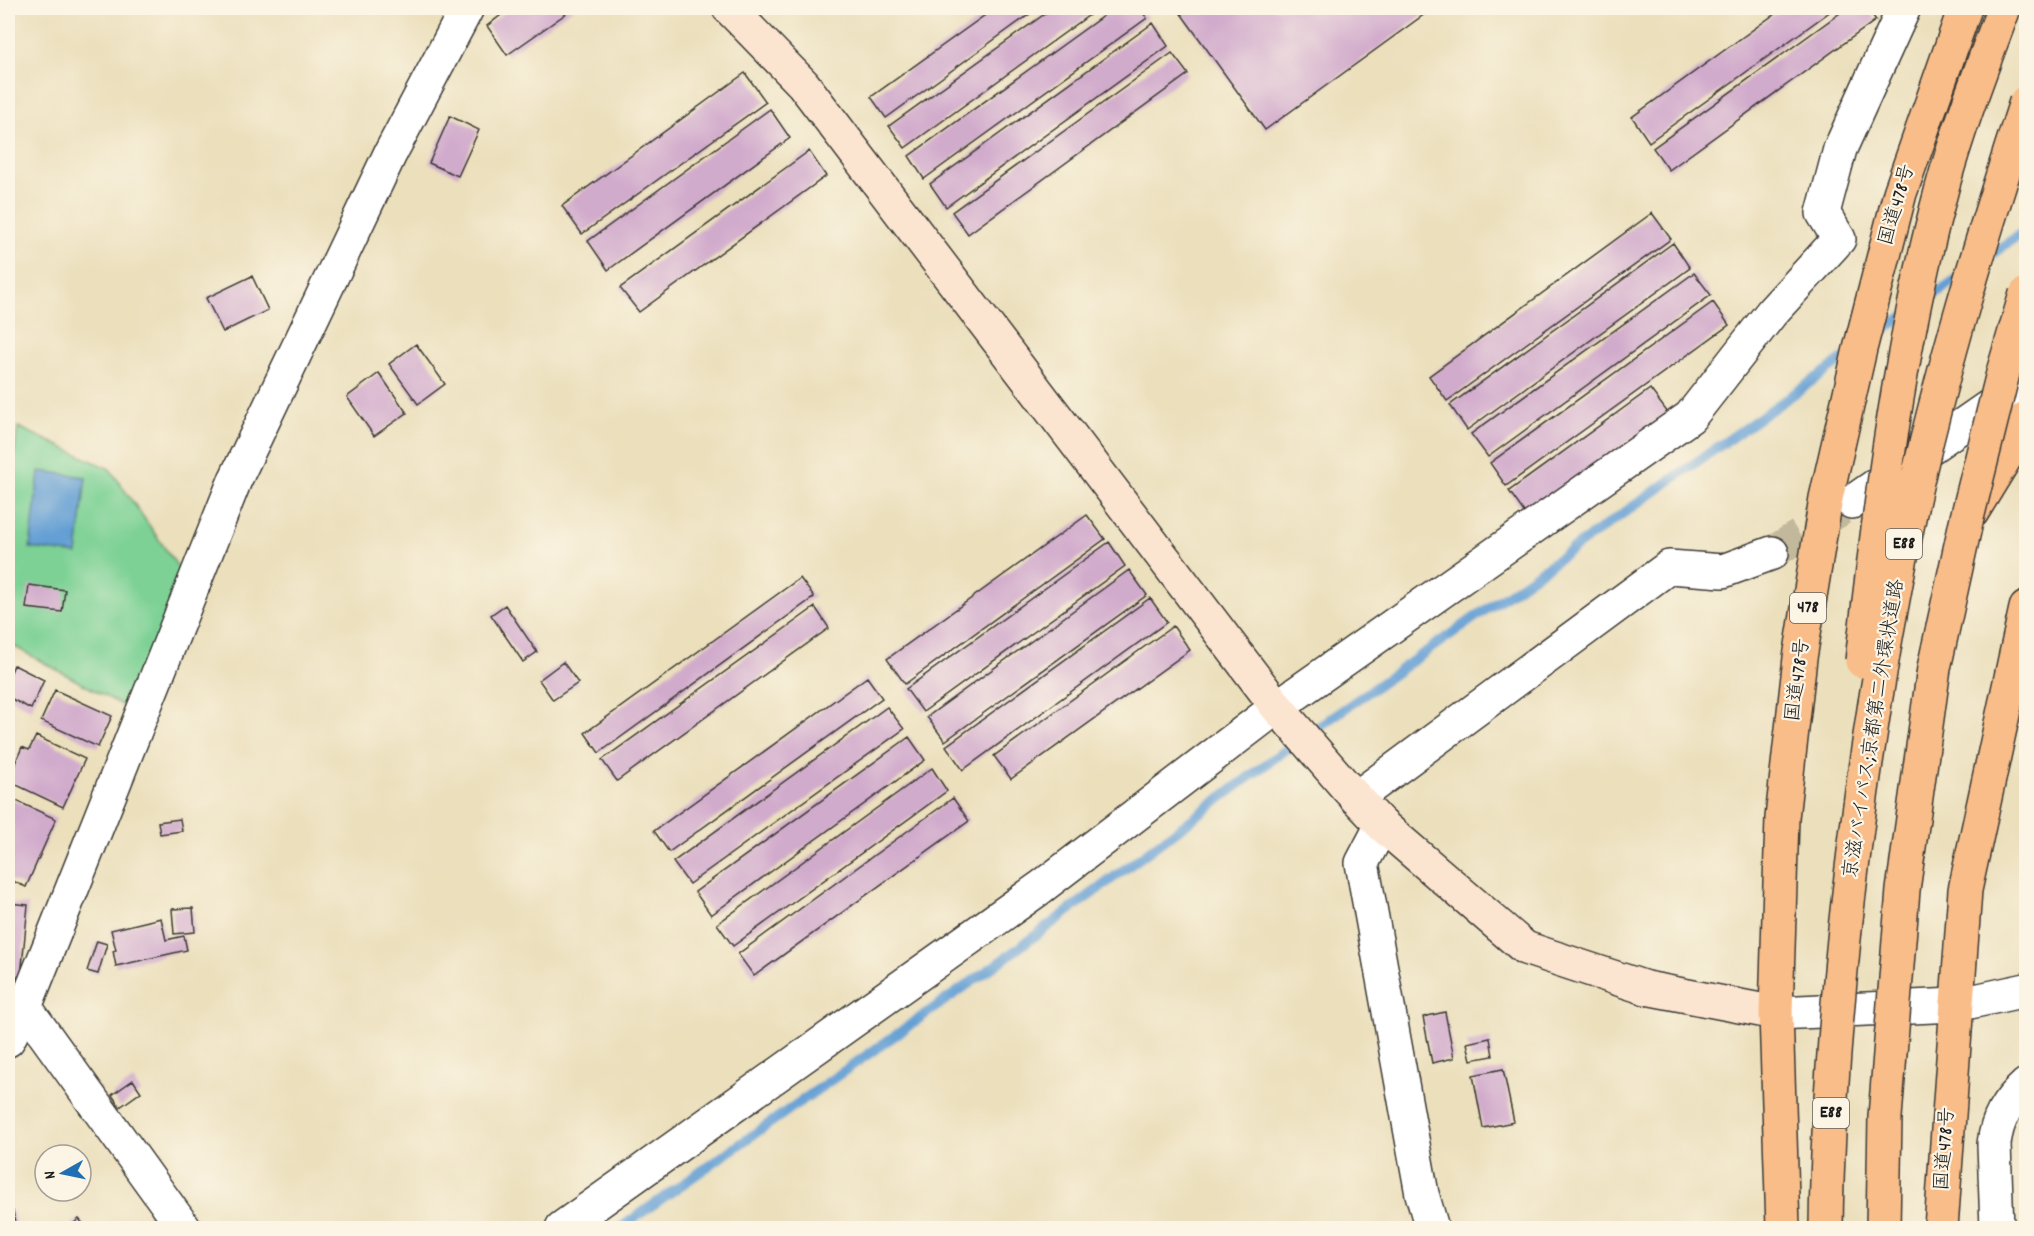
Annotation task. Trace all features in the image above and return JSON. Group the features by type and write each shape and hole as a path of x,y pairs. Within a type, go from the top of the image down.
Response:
{"highway":[{"name":"国道478号","path":"1783,1228 1776,1013 1782,818 1800,658 1826,498 1860,349 1900,193 1965,8"},
{"path":"1838,998 1848,823 1862,661 1879,513 1895,415 1920,280 1943,187 1968,105 2004,8"},
{"name":"京滋バイパス;京都第二外環状道路","path":"1826,1228 1838,998 1856,832 1882,664 1911,513 1955,333 1987,222 2026,102"},
{"path":"1883,1228 1885,1117 1903,890 1934,668 1966,522 2004,369 2026,294"},
{"path":"1966,522 2024,427 2026,418"},
{"name":"国道478号","path":"1941,1228 1965,890 2026,608"}],"street":[{"path":"8,1040 16,1004 235,480 390,154 467,8"},
{"path":"729,8 803,84 1277,707 1351,793 1382,825 1525,948 1646,988 1776,1013 1956,1005 2026,990"},
{"path":"562,1228 1040,888 1277,707 1690,417 1772,312 1839,239 1823,213 1840,149 1904,8"},
{"path":"1852,502 2026,381"},
{"path":"1351,793 1669,567 1723,571 1772,553"},
{"path":"1382,825 1362,863 1422,1194 1432,1228"},
{"path":"16,1004 184,1228"},
{"path":"1997,1228 1994,1144 1996,1131 2006,1106 2026,1085"}],"green space":[{"path":"18,427 110,469 187,580 132,722 125,707 8,643 8,498"}],"water":[{"path":"39,471 86,477 77,554 30,548"}],"building":[{"path":"510,8 574,8 507,55 487,26"},
{"path":"995,8 1038,8 886,118 871,97"},
{"path":"1053,8 1099,8 905,148 889,126"},
{"path":"1114,8 1139,8 1147,18 924,179 909,156"},
{"path":"1177,8 1433,8 1265,130"},
{"path":"1783,8 1835,8 1649,142 1632,117"},
{"path":"1847,8 1867,8 1876,20 1669,170 1653,148"},
{"path":"1153,23 1168,46 946,207 930,184"},
{"path":"1172,53 1188,74 968,234 952,212"},
{"path":"745,73 766,102 582,234 562,206"},
{"path":"770,109 790,138 608,270 588,241"},
{"path":"450,116 479,130 458,176 429,163"},
{"path":"809,151 826,176 639,312 620,288"},
{"path":"1652,213 1671,239 1447,401 1429,376"},
{"path":"1673,243 1690,268 1467,430 1450,405"},
{"path":"1694,273 1711,295 1488,457 1471,434"},
{"path":"252,276 268,310 223,332 206,298"},
{"path":"1713,302 1729,325 1506,486 1490,463"},
{"path":"416,344 445,384 418,404 389,364"},
{"path":"379,373 407,413 374,436 347,397"},
{"path":"1650,389 1668,413 1526,515 1509,491"},
{"path":"1087,515 1105,539 905,684 887,659"},
{"path":"1109,542 1125,566 923,712 906,689"},
{"path":"1129,570 1147,595 945,741 927,717"},
{"path":"800,578 814,597 599,753 585,733"},
{"path":"29,585 65,590 62,612 26,608"},
{"path":"1150,598 1167,622 963,770 946,746"},
{"path":"505,605 537,652 523,662 491,615"},
{"path":"815,607 829,628 617,781 602,760"},
{"path":"1173,626 1190,650 1011,779 994,756"},
{"path":"563,662 578,683 553,700 539,680"},
{"path":"14,665 44,680 31,709 8,697 8,679"},
{"path":"867,677 882,698 669,852 654,831"},
{"path":"55,690 112,716 98,747 41,721"},
{"path":"887,707 904,729 689,884 673,862"},
{"path":"36,736 85,759 63,807 8,781 22,747 29,750"},
{"path":"909,737 925,760 711,915 695,892"},
{"path":"932,768 947,791 733,946 717,924"},
{"path":"8,797 56,819 26,887 8,879"},
{"path":"953,798 969,821 754,976 738,954"},
{"path":"180,819 182,831 160,834 158,822"},
{"path":"8,903 28,905 21,976 16,976 16,981 8,980"},
{"path":"193,908 195,932 174,934 172,909"},
{"path":"161,918 166,940 184,936 187,950 116,966 113,951 116,950 111,930"},
{"path":"97,941 107,944 98,974 87,971"},
{"path":"1445,1012 1454,1058 1432,1063 1423,1017"},
{"path":"1490,1038 1493,1056 1471,1060 1467,1043"},
{"path":"1503,1069 1514,1122 1483,1128 1473,1075"},
{"path":"133,1080 141,1092 120,1107 112,1095"},
{"path":"13,1211 16,1228 8,1228 8,1212"},
{"path":"79,1219 87,1228 68,1228"}],"waterway":[{"path":"1985,259 2026,230"},
{"path":"1924,302 1962,275"},
{"path":"1870,340 1906,315"},
{"path":"620,1228 997,964 1280,754 1852,353"}],"tunnel":[{"path":"1772,553 1843,508"}]}
